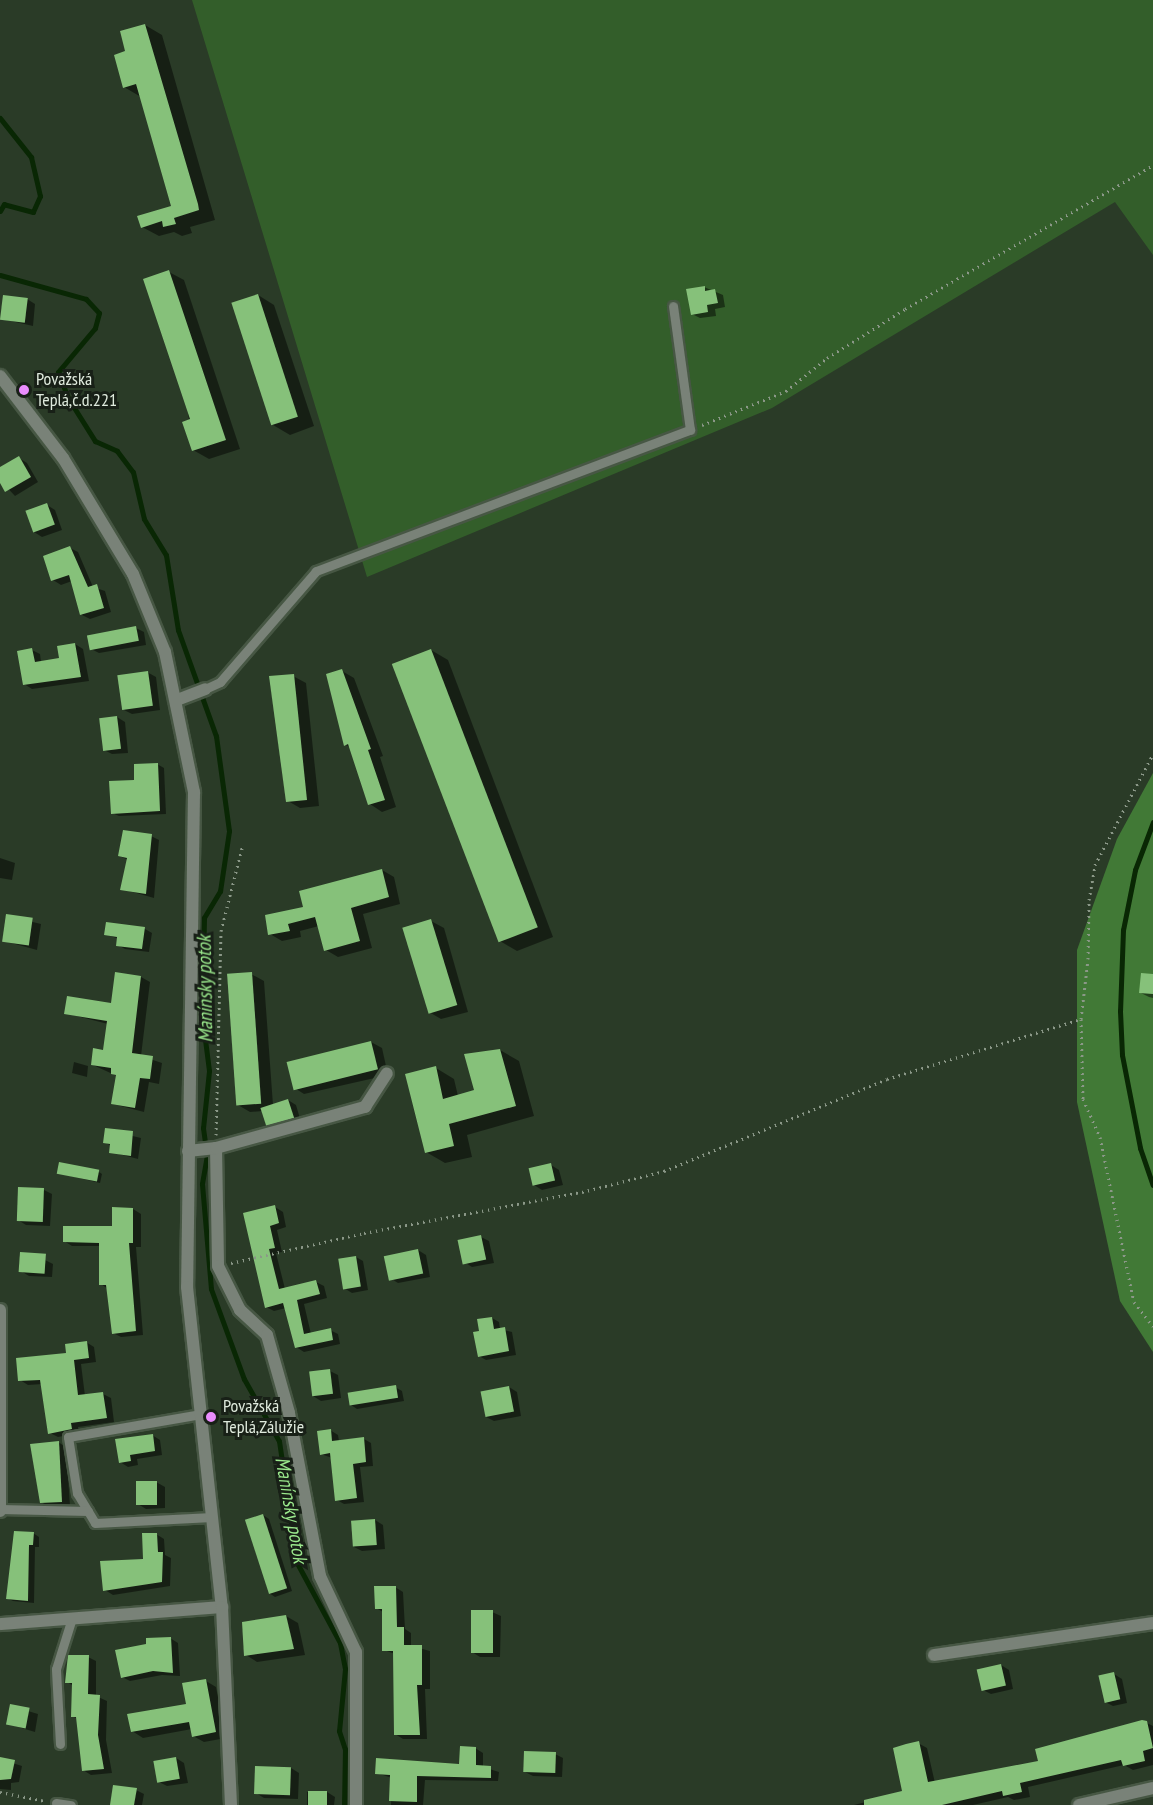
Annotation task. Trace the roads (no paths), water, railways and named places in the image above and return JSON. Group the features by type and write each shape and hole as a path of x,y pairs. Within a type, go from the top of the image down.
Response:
{"street":[{"path":"0,376 63,458 134,574 152,615 177,700 194,792 187,1287 222,1607 231,1805"},
{"path":"177,700 200,691"},
{"path":"188,1151 216,1148 365,1107 387,1073"},
{"path":"216,1148 218,1266 240,1310 267,1335 289,1413 320,1576 356,1652 356,1805"},
{"path":"0,1310 0,1510"},
{"path":"0,1624 222,1607"},
{"path":"934,1655 1153,1623"},
{"path":"1079,1805 1153,1788"}],"lane":[{"path":"200,691 220,682 316,571 690,430 673,306"},
{"path":"201,1414 68,1437 77,1493 95,1523 212,1517"},
{"path":"0,1510 88,1511"},
{"path":"60,1744 56,1669 72,1618"},
{"path":"56,1803 71,1805"}],"waterway":[{"name":"Manínsky potok","path":"0,118 31,157 40,196 33,212 4,204 0,211"},
{"name":"Manínsky potok","path":"0,275 86,299 99,313 95,328 58,372 68,398 95,441 117,451 133,472 144,519 166,555 178,630 216,736 229,831 220,891 204,918 202,1016 209,1071 203,1128 207,1155 202,1184 211,1289 244,1379 279,1441 297,1563 340,1643 345,1669 339,1731 345,1749 344,1805"},
{"path":"1153,822 1135,870 1123,930 1120,1011 1122,1055 1140,1148 1153,1185"}],"place":[{"name":"Považská Teplá,č.d.221","path":"24,390"},
{"name":"Považská Teplá,Zálužie","path":"211,1417"}]}
